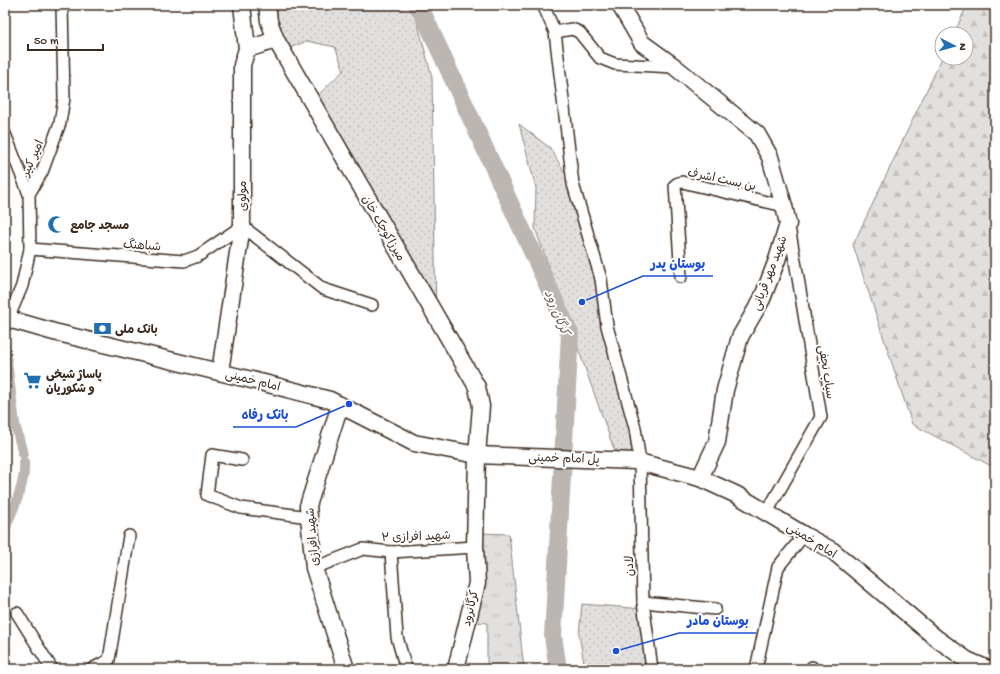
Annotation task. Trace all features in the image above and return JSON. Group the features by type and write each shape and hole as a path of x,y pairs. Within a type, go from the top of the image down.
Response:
{"street":[{"name":"امیر کبیر","path":"6,318 22,286 30,249 29,194 42,172 60,123 64,98 62,5"},
{"path":"242,5 247,49 276,40"},
{"name":"میرزاکوچک خان","path":"267,5 269,21 276,40 477,387 481,406 477,455 475,547"},
{"name":"لادن","path":"543,5 555,32 573,184 601,279 606,326 636,428 643,602 652,669"},
{"name":"شهید مهر قربانی","path":"620,5 642,43 675,67 757,134 770,157 788,224 777,260 762,299 740,337 725,390 717,442 700,478"},
{"path":"555,32 572,29 579,32 600,58 615,64 675,67"},
{"name":"مولوی","path":"220,372 242,226 242,66 247,49"},
{"path":"5,134 29,194"},
{"name":"بن بست اشرف","path":"681,277 675,186 678,183 682,182 784,206"},
{"name":"سیاب نجفی","path":"767,512 821,417 788,224"},
{"path":"242,226 323,289 372,305"},
{"name":"شباهنگ","path":"30,249 184,261 198,256 242,226"},
{"name":"امام خمینی","path":"6,318 54,332 330,400 414,443 477,455 494,456"},
{"name":"شهید افرازی","path":"340,405 308,506 314,568 346,669"},
{"path":"242,460 212,455 206,495 241,508 309,517"},
{"name":"پل امام خمینی","path":"494,456 637,462"},
{"name":"امام خمینی","path":"637,462 700,478 737,495 767,512 804,536 833,551 965,665 988,669"},
{"path":"92,669 109,660 129,536"},
{"path":"756,669 778,568 804,536"},
{"name":"شهید افرازی ۲","path":"314,568 363,549 391,552 475,547"},
{"name":"کرگانرود","path":"456,669 476,583 475,547"},
{"path":"391,552 397,637 406,669"},
{"path":"643,602 716,609"},
{"path":"18,613 52,669"}],"green space":[{"path":"267,5 408,5 417,21 432,77 436,316 311,102 344,70 335,47 307,41 282,51"},
{"path":"967,5 995,5 995,468 912,424 853,245 938,66 974,66 974,26 958,26"},
{"path":"519,124 550,148 572,184 601,279 640,462 614,449 535,228 536,188"},
{"path":"478,533 509,534 524,669 487,669 487,623 467,621"},
{"path":"582,604 644,609 652,669 585,669 579,634"}],"waterway":[{"name":"کرگان رود","path":"419,5 570,334 553,636 558,669"},
{"path":"5,346 15,424 23,454"},
{"path":"5,529 21,488 24,462"}],"place":[{"name":"مسجد جامع","path":"57,225"},
{"name":"بوستان پدر","path":"582,302"},
{"name":"بانک ملی","path":"102,329"},
{"name":"پاساژ شیخی و شکوریان","path":"33,381"},
{"name":"بانک رفاه","path":"349,404"},
{"name":"بوستان مادر","path":"616,651"}]}
